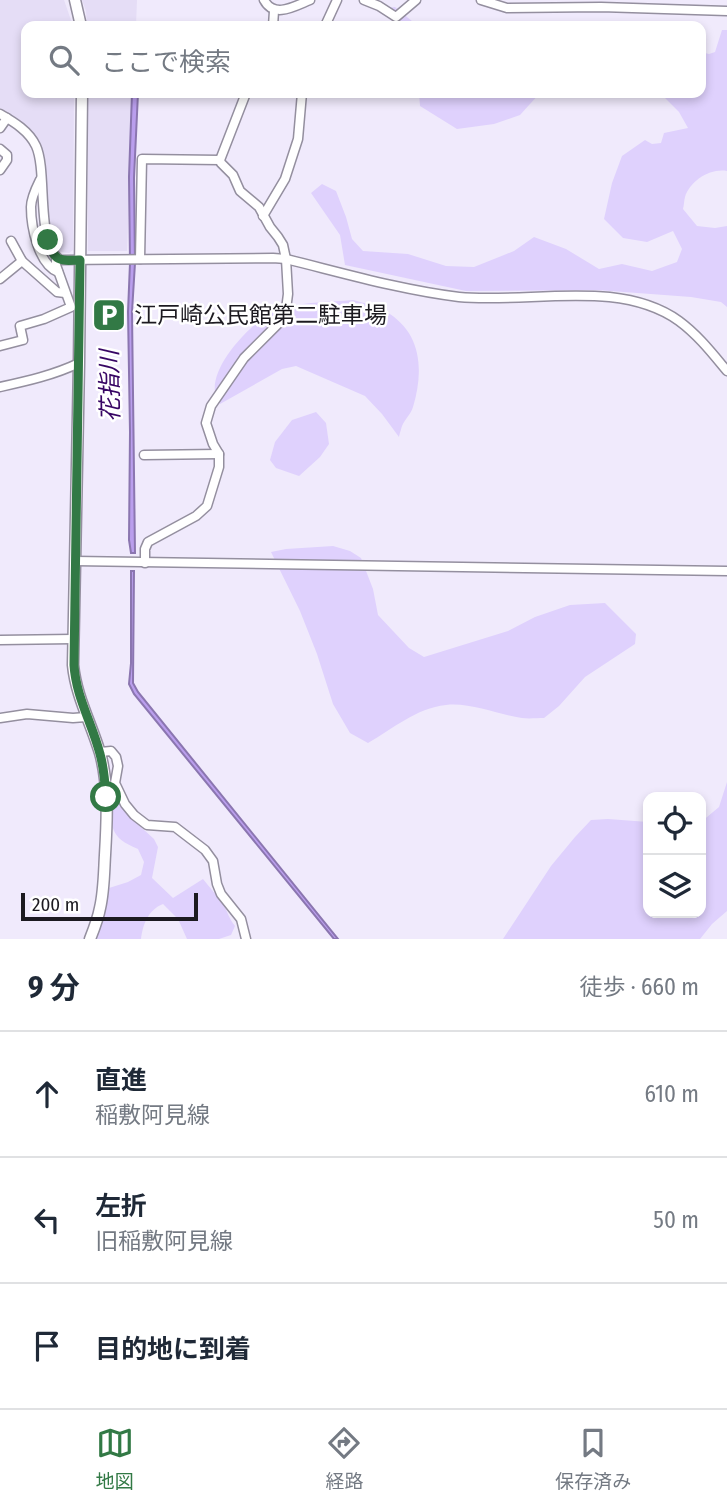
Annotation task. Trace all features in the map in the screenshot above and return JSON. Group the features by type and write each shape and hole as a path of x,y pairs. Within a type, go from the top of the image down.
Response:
{"main road":[{"path":"75,0 81,21"},
{"path":"82,98 74,676 100,752 106,797 104,880 101,905 90,939"}],"street":[{"path":"264,0 274,11 310,0"},
{"path":"327,21 337,0"},
{"path":"365,0 396,17 416,0"},
{"path":"481,0 515,9 669,4 710,12 727,11"},
{"path":"273,21 274,11"},
{"path":"220,160 244,98"},
{"path":"263,216 285,180 298,139 302,98"},
{"path":"0,128 3,116 24,131 35,144 40,159 45,224 50,248 56,258 58,272 71,307 20,326 23,340 0,346"},
{"path":"0,149 7,155 7,160 0,170"},
{"path":"140,259 142,159 220,160"},
{"path":"145,563 148,542 196,516 207,506 219,467 219,454 206,423 211,406 244,358 285,317 288,294 283,246 259,207 240,191 233,175 220,160"},
{"path":"41,178 31,206 34,236 39,251 52,269 58,272"},
{"path":"12,241 22,261 57,292 65,293"},
{"path":"56,258 65,261 259,257 286,259 435,294 491,299 608,296 641,302 673,317 702,341 727,371"},
{"path":"0,279 22,261"},
{"path":"0,387 33,380 79,363"},
{"path":"0,377 12,384"},
{"path":"144,455 219,454"},
{"path":"75,561 727,571"},
{"path":"0,640 73,639"},
{"path":"0,718 27,714 86,717"},
{"path":"100,752 111,751 116,757 118,766 115,783 125,804 134,815 147,825 175,827 205,850 213,861 216,884 241,919 246,939"}],"shaded area":[{"path":"0,0 64,0 71,21 21,21 21,98 74,98 73,250 69,253 55,248 46,191 46,163 39,141 23,123 0,109"},
{"path":"82,0 137,0 136,21 87,21"},
{"path":"395,7 412,21 395,21 387,8"},
{"path":"722,30 727,30 727,171 714,172 696,181 685,197 683,209 697,226 727,226 727,307 721,302 691,297 597,290 466,291 345,265 340,235 311,193 322,184 336,191 352,239 363,251 408,254 446,266 474,267 514,251 534,237 566,249 599,269 622,264 652,271 677,262 682,249 673,231 647,242 623,238 604,219 612,183 622,156 645,140 652,144 661,143 664,133 688,128 679,112 665,98 706,98 706,53 715,52"},
{"path":"88,98 133,98 127,251 88,251"},
{"name":"花指川","path":"132,98 138,98 132,312 135,553 131,553 129,540 129,177"},
{"path":"419,98 535,98 520,115 494,124 457,129 420,106"},
{"path":"353,300 385,311 407,330 413,341 419,366 416,393 412,410 399,437 365,396 296,366 282,369 220,404 215,392 216,378 222,363 258,322 282,308"},
{"path":"316,412 326,423 329,444 320,457 299,476 276,468 270,460 275,442 292,420"},
{"path":"333,546 350,551 361,558 373,589 378,615 409,648 424,657 508,631 535,617 570,605 605,603 636,634 635,644 585,677 559,706 544,718 522,718 475,707 446,705 425,710 368,743 350,733 333,704 300,611 271,552"},
{"path":"131,571 134,571 133,683 138,692 338,939 334,939 134,694 129,684"},
{"path":"727,782 727,911 700,939 503,939 551,866 591,820 643,822 643,918 706,918 706,818 719,807"},
{"path":"114,795 133,820 154,839 158,847 152,878 173,898 203,879 223,904 235,926 231,935 219,939 187,939 178,919 163,904 147,918 141,939 95,939 109,888 141,875 144,862 138,849 122,840 114,830 110,799"}],"place":[{"name":"江戸崎公民館第二駐車場","path":"109,315"}],"route":[{"path":"48,240 56,258 65,261 80,260 74,676 100,752 106,797"}]}
